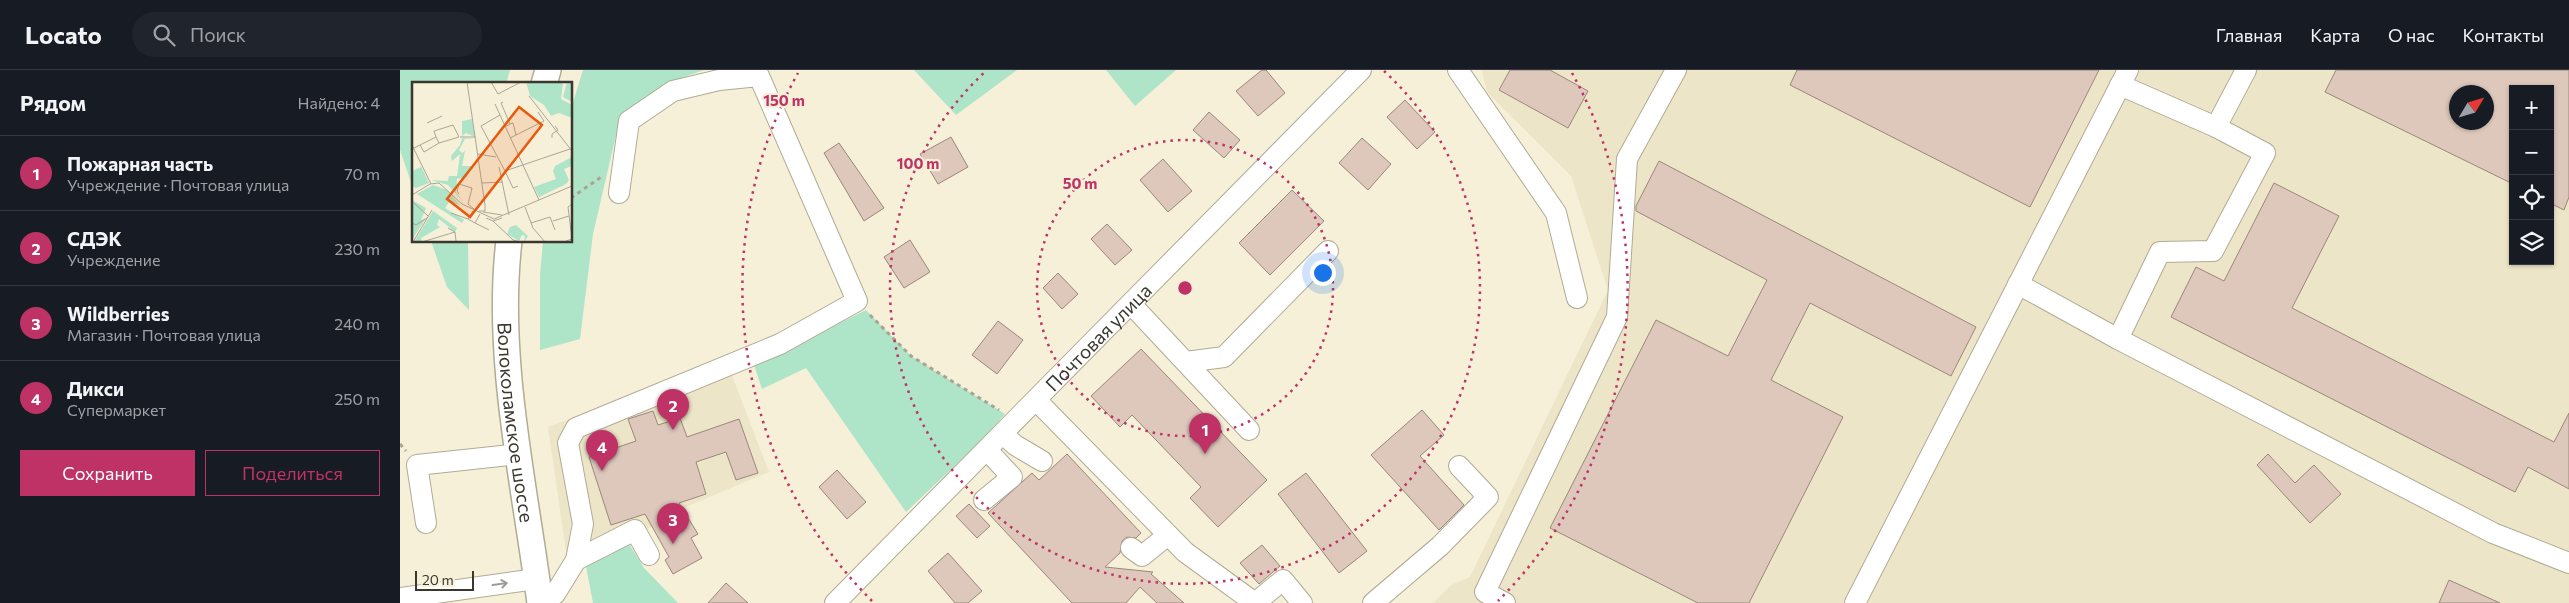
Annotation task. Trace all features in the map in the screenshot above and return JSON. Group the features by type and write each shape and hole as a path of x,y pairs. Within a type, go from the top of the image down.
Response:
{"main road":[{"name":"Волоколамское шоссе","path":"509,242 506,268 506,346 519,454 547,595"}],"street":[{"name":"Почтовая улица","path":"835,603 1037,401 1361,70"},
{"path":"1458,70 1556,213 1576,298"},
{"path":"1506,603 1482,597 1617,317 1628,159 1676,70"},
{"path":"2216,127 2246,70"},
{"path":"576,560 583,524 568,443 576,428 780,344 857,301 759,76 719,80 673,91 629,121 619,193"},
{"path":"1855,603 2124,77 2266,153 2213,251 2160,252 2118,339"},
{"path":"1186,362 1224,358 1328,251"},
{"path":"2018,284 2118,339 2493,533 2569,563"},
{"path":"1131,304 1249,430"},
{"path":"1037,401 1185,552 1255,603 1283,580 1302,603"},
{"path":"1010,428 1015,445 1042,461"},
{"path":"984,500 1012,477 987,450"},
{"path":"426,523 417,465 519,454"},
{"path":"1373,603 1440,546 1488,497 1460,466"},
{"path":"400,598 547,595 576,560 635,530 649,555"},
{"path":"1131,548 1142,556 1168,535"}],"path":[{"path":"572,197 623,162"},
{"path":"857,301 911,356 1010,428"}],"shaded area":[{"path":"1482,70 2569,70 2569,603 1433,603 1451,585 1470,577 1608,290 1571,176 1487,92"},
{"path":"727,362 769,472 688,506 627,541 567,558 548,427"}],"green space":[{"path":"400,70 510,70 507,82 412,82 412,185 400,150"},
{"path":"583,70 704,70 670,82 620,118 593,234 580,339 540,350 540,275 543,242 572,242 572,106"},
{"path":"914,70 1017,70 956,115"},
{"path":"1106,70 1176,70 1135,106"},
{"path":"431,242 468,242 469,310 447,287"},
{"path":"866,310 911,356 1005,414 984,438 906,512 806,368 762,389 754,365"},
{"path":"627,541 644,568 678,603 593,603 585,561"}],"building":[{"path":"1262,70 1266,70 1285,93 1258,116 1236,91"},
{"path":"1510,70 1550,70 1588,91 1568,128 1499,90"},
{"path":"1797,70 2099,70 2030,207 1790,85"},
{"path":"2336,70 2569,70 2569,197 2564,210 2554,205 2554,85 2509,85 2509,182 2325,92"},
{"path":"1405,100 1435,132 1417,149 1387,117"},
{"path":"1209,112 1240,140 1224,158 1193,130"},
{"path":"951,137 968,167 938,184 920,154"},
{"path":"1362,138 1391,164 1368,190 1339,163"},
{"path":"839,143 884,208 864,221 824,153"},
{"path":"1163,159 1192,191 1168,212 1140,180"},
{"path":"1659,161 1976,327 1951,376 1810,303 1771,380 1843,417 1749,603 1698,603 1550,528 1656,320 1728,356 1767,280 1636,211 1636,206"},
{"path":"2274,183 2339,216 2292,308 2554,442 2569,413 2569,489 2528,467 2515,492 2171,317 2196,267 2224,281"},
{"path":"1292,190 1324,221 1270,275 1239,243"},
{"path":"1107,224 1132,250 1115,265 1091,239"},
{"path":"910,240 930,272 904,288 884,257"},
{"path":"1058,273 1078,294 1062,309 1043,288"},
{"path":"998,321 1023,340 997,374 972,355"},
{"path":"1141,349 1267,480 1218,527 1190,498 1201,487 1132,415 1120,427 1091,396"},
{"path":"1422,410 1444,435 1420,456 1464,505 1439,530 1371,455"},
{"path":"653,411 658,425 680,418 687,437 739,419 758,473 736,480 726,452 696,462 706,494 679,503 698,534 691,538 702,558 673,574 665,560 669,557 645,514 611,525 589,457 636,441 628,419"},
{"path":"1067,454 1141,533 1136,538 1127,537 1122,541 1120,553 1105,567 1153,572 1151,574 1184,603 1157,603 1140,587 1126,603 1072,603 988,513 1032,473 1039,480"},
{"path":"2268,454 2295,483 2314,465 2341,494 2310,523 2257,465"},
{"path":"837,470 866,502 847,519 819,487"},
{"path":"1306,473 1367,551 1339,573 1278,494"},
{"path":"969,504 990,526 977,538 956,516"},
{"path":"1262,545 1280,566 1259,584 1240,563"},
{"path":"948,553 982,591 968,603 955,603 928,571"},
{"path":"2449,580 2500,603 2439,603"},
{"path":"726,583 748,603 708,603"}],"place":[{"name":"СДЭК","path":"673,430"},
{"name":"Пожарная часть","path":"1205,454"},
{"name":"Дикси","path":"602,471"},
{"name":"Wildberries","path":"673,544"}]}
